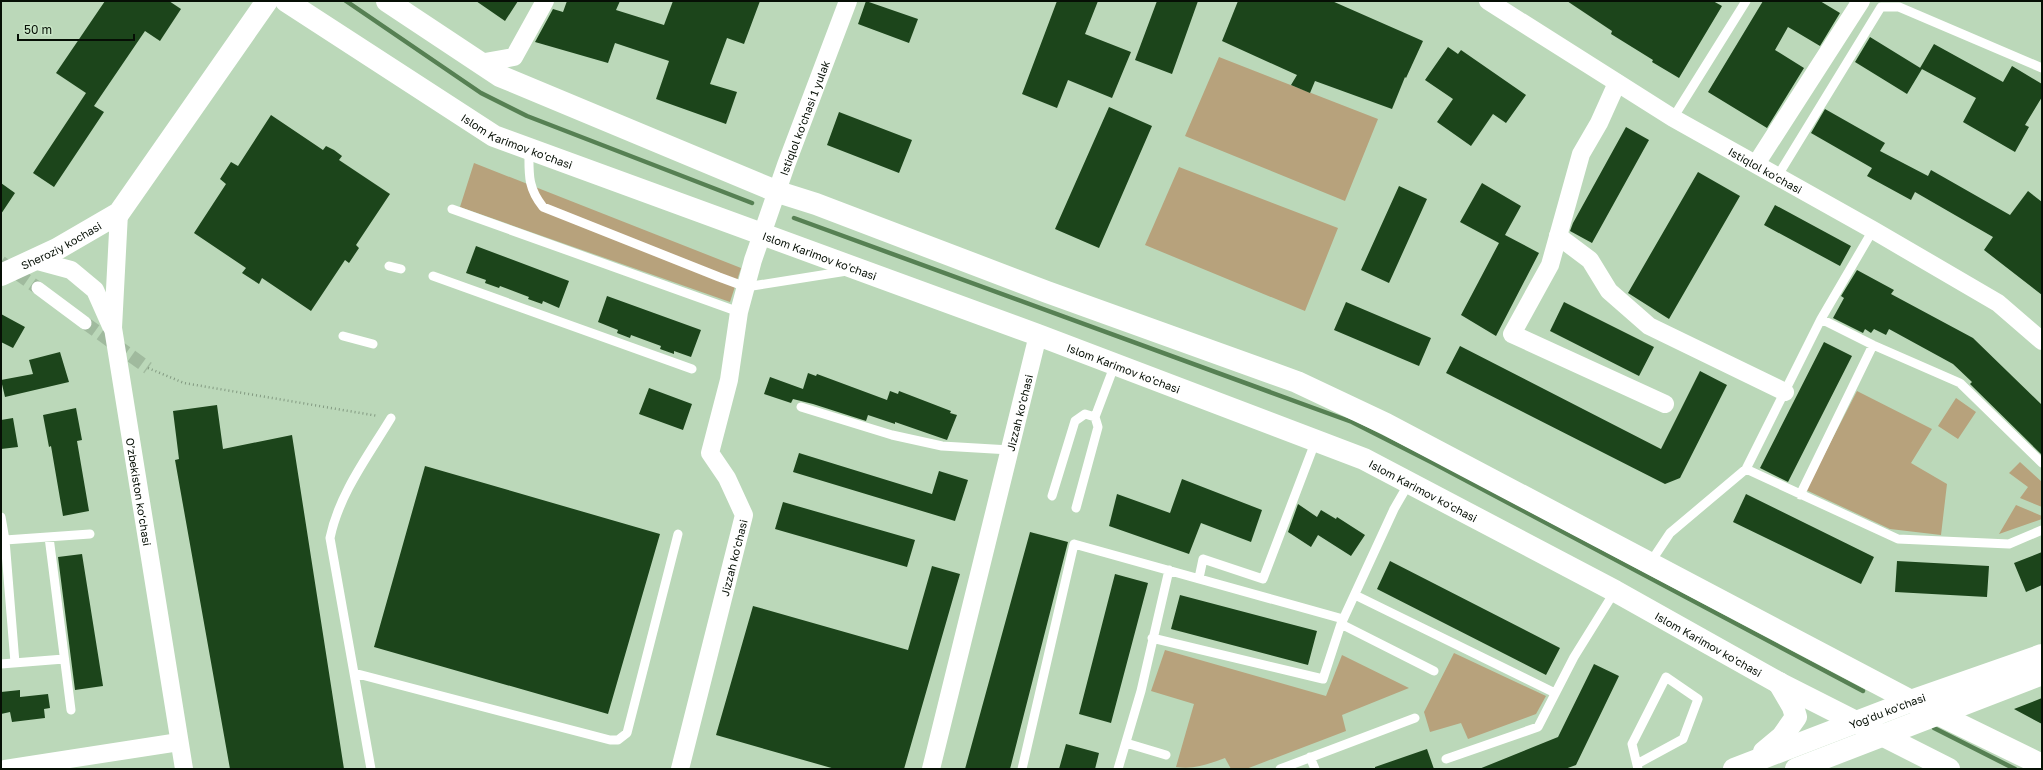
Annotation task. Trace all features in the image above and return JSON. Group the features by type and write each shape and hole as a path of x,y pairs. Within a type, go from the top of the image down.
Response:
{"main road":[{"path":"119,213 267,1"},
{"name":"Islom Karimov ko'chasi","path":"286,1 483,131 856,270 1038,335 1364,459 1615,591 1779,683 1858,721 1950,769"},
{"path":"387,1 500,76 778,192 816,204 1047,292 1297,382 1386,424 1936,714 2042,765"},
{"name":"Sheroziy kochasi","path":"1,275 57,249 119,213"},
{"name":"Yog'du ko'chasi","path":"1742,766 1911,701 2042,655"},
{"name":"Yog'du ko'chasi","path":"1796,769 2042,674"},
{"path":"1742,766 1782,737 1796,717 1793,707 1779,683"}],"street":[{"path":"479,63 514,57 545,1"},
{"name":"Istiqlol ko'chasi 1 yulak","path":"762,235 786,165 848,1"},
{"name":"Istiqlol ko'chasi","path":"1488,1 1672,118 1873,230 1998,302 2042,341"},
{"path":"1756,164 1856,3"},
{"path":"1617,83 1599,123 1581,154 1550,265 1512,334 1665,404"},
{"name":"O’zbekiston ko‘chasi","path":"119,213 113,328 184,769"},
{"name":"Jizzah ko'chasi","path":"680,769 744,515 727,478 710,453 729,380 739,312 762,235"},
{"path":"1558,236 1590,260 1609,291 1649,326 1785,392"},
{"path":"34,260 71,270 95,290 113,328"},
{"path":"38,288 85,323"},
{"name":"Jizzah ko'chasi","path":"931,769 1038,335"},
{"path":"5,769 179,742"}],"lane":[{"path":"1672,118 1746,1"},
{"path":"1777,177 1881,7 1899,7 2042,68"},
{"path":"529,149 529,176 533,195 543,207 746,287 856,270"},
{"path":"452,209 739,312"},
{"path":"1650,564 1670,534 1746,469 1821,319 1873,230"},
{"path":"389,266 401,269"},
{"path":"433,276 692,369"},
{"path":"1821,319 1873,345 1960,383 2042,463"},
{"path":"343,336 373,344"},
{"path":"1800,496 1873,345"},
{"path":"1076,508 1098,426 1095,417 1114,364"},
{"path":"801,407 892,435 942,446 1010,450"},
{"path":"1052,496 1075,421 1085,414 1095,417"},
{"path":"371,769 330,538 334,519 346,493 391,418"},
{"path":"1199,578 1203,559 1263,579 1316,440"},
{"path":"1746,469 1800,496 1898,539 2009,544 2042,530"},
{"path":"1152,638 1323,679 1342,621 1394,509 1409,483"},
{"path":"1,517 5,540 15,663"},
{"path":"5,540 90,534"},
{"path":"354,673 610,740 618,740 627,733 678,534"},
{"path":"49,537 71,710"},
{"path":"1022,769 1074,544 1199,578 1342,621 1434,671"},
{"path":"1118,769 1141,691 1152,638 1169,570"},
{"path":"1446,759 1538,727 1574,656 1615,591"},
{"path":"1355,595 1555,693"},
{"path":"1,664 64,658"},
{"path":"1666,677 1698,699 1683,739 1638,766 1632,744 1666,677"},
{"path":"1280,769 1415,718"},
{"path":"1126,743 1166,755"},
{"path":"1310,757 1315,769"}],"path":[{"path":"148,368 184,383 391,418"}],"shaded area":[{"path":"1219,57 1378,119 1345,201 1185,136"},
{"path":"474,163 741,268 730,302 460,207"},
{"path":"1179,167 1338,228 1305,311 1145,245"},
{"path":"1857,391 1932,429 1911,463 1947,484 1941,535 1890,529 1806,490"},
{"path":"1956,398 1976,412 1958,439 1938,426"},
{"path":"2020,462 2042,482 2042,507 2020,498 2028,487 2009,473"},
{"path":"2016,505 2042,516 2042,519 1999,534"},
{"path":"1165,650 1326,696 1342,655 1409,688 1342,715 1346,731 1246,769 1231,769 1225,758 1195,767 1176,767 1194,704 1151,691"},
{"path":"1454,653 1546,696 1536,714 1468,739 1461,723 1430,732 1424,712"}],"building":[{"path":"105,1 169,1 181,9 160,41 145,31 94,106 104,112 54,187 33,173 86,93 56,73"},
{"path":"476,1 518,1 505,21"},
{"path":"567,1 620,1 616,10 664,25 673,1 760,1 744,44 727,38 710,84 737,92 726,124 656,99 669,61 615,43 608,63 535,42 553,9 563,12"},
{"path":"866,1 918,19 909,43 858,24"},
{"path":"1057,1 1098,1 1085,34 1131,52 1112,98 1068,80 1057,108 1022,94"},
{"path":"1157,1 1198,1 1172,74 1135,60"},
{"path":"1238,1 1332,1 1423,41 1406,78 1405,77 1392,109 1315,81 1310,93 1291,85 1297,75 1222,41"},
{"path":"1567,1 1713,1 1722,6 1679,78 1652,62 1653,60 1611,34 1612,31"},
{"path":"1763,1 1820,1 1840,13 1820,46 1788,27 1775,50 1804,68 1767,128 1708,92"},
{"path":"1870,37 1922,69 1907,94 1855,62"},
{"path":"1934,44 2003,82 2012,66 2042,84 2042,97 2025,125 2029,127 2015,152 1963,122 1976,98 1920,68"},
{"path":"1448,47 1458,54 1461,50 1526,95 1506,123 1493,114 1471,146 1437,122 1453,99 1425,80"},
{"path":"1109,107 1152,126 1099,248 1055,229"},
{"path":"1825,109 1885,143 1880,151 1928,176 1931,170 2010,215 2028,191 2042,202 2042,295 1984,250 1993,237 1915,192 1911,200 1867,176 1872,168 1811,133"},
{"path":"839,112 912,140 899,173 827,145"},
{"path":"271,115 323,150 326,146 334,150 342,156 339,160 390,194 356,245 359,248 349,263 345,260 311,311 262,278 259,284 242,273 246,268 194,233 226,184 220,179 231,162 238,166"},
{"path":"1626,127 1649,140 1592,243 1570,231"},
{"path":"1698,172 1740,196 1669,319 1628,293"},
{"path":"1,183 15,193 1,214"},
{"path":"1482,183 1521,206 1505,235 1539,253 1496,336 1461,315 1499,243 1460,222"},
{"path":"1399,186 1427,199 1389,283 1361,270"},
{"path":"1775,205 1851,246 1840,266 1764,225"},
{"path":"476,246 569,281 559,308 543,301 542,304 528,299 529,297 500,286 499,288 485,283 486,280 466,273"},
{"path":"1857,270 1894,290 1891,294 1973,338 2042,405 2042,455 1970,384 1972,382 1953,364 1889,329 1886,335 1874,329 1871,333 1865,329 1863,333 1833,318 1844,298 1841,296"},
{"path":"607,296 701,330 691,357 674,351 674,354 660,349 661,346 631,335 630,338 617,333 618,330 598,322"},
{"path":"1346,302 1431,338 1419,366 1334,330"},
{"path":"1564,302 1654,347 1639,376 1550,331"},
{"path":"1,314 25,327 13,348 1,342"},
{"path":"1824,342 1852,356 1788,482 1760,468"},
{"path":"1460,346 1661,449 1700,371 1727,385 1680,478 1665,484 1446,373"},
{"path":"60,352 69,382 5,397 1,380 33,374 29,360"},
{"path":"808,373 816,376 817,374 887,400 890,391 898,394 899,391 951,411 950,413 957,415 947,440 895,422 895,424 868,415 866,421 813,404 793,399 791,403 764,394 770,377 803,389"},
{"path":"649,388 692,404 683,430 639,414"},
{"path":"217,405 223,449 292,435 344,769 230,769 175,460 179,459 173,411"},
{"path":"76,408 82,440 77,441 89,511 63,516 51,446 49,447 43,415"},
{"path":"13,418 18,447 1,449 1,420"},
{"path":"799,453 932,494 939,471 968,480 955,521 793,472"},
{"path":"425,466 660,534 608,714 374,647"},
{"path":"1182,479 1262,510 1251,542 1201,523 1189,554 1109,526 1117,494 1170,513"},
{"path":"1746,494 1874,557 1861,584 1733,522"},
{"path":"783,502 915,540 907,567 775,529"},
{"path":"1298,504 1317,517 1321,510 1336,519 1337,517 1365,535 1351,556 1318,535 1311,547 1288,532"},
{"path":"1030,532 1068,542 1010,769 965,769"},
{"path":"2042,552 2042,585 2026,592 2014,563"},
{"path":"82,554 103,686 75,690 58,557"},
{"path":"1390,561 1560,648 1546,675 1377,589"},
{"path":"1897,561 1989,566 1987,597 1895,592"},
{"path":"932,566 960,574 904,769 835,769 716,735 753,606 908,650"},
{"path":"1115,574 1148,583 1111,723 1079,714"},
{"path":"1180,595 1317,631 1308,665 1171,629"},
{"path":"1594,664 1619,676 1576,765 1565,769 1479,769 1558,737"},
{"path":"20,690 20,697 48,694 50,708 44,709 45,718 12,722 10,712 1,714 1,692"},
{"path":"2042,698 2042,724 2014,709"},
{"path":"1066,744 1099,753 1095,769 1059,769"},
{"path":"1427,749 1434,769 1375,769 1375,767"}],"waterway":[{"path":"346,1 481,93 527,116 752,203"},
{"path":"794,218 1352,422 1433,463 1863,691"},
{"path":"1934,728 2015,769"}],"tunnel":[{"path":"1,262 38,288"},
{"path":"85,323 148,368"}]}
